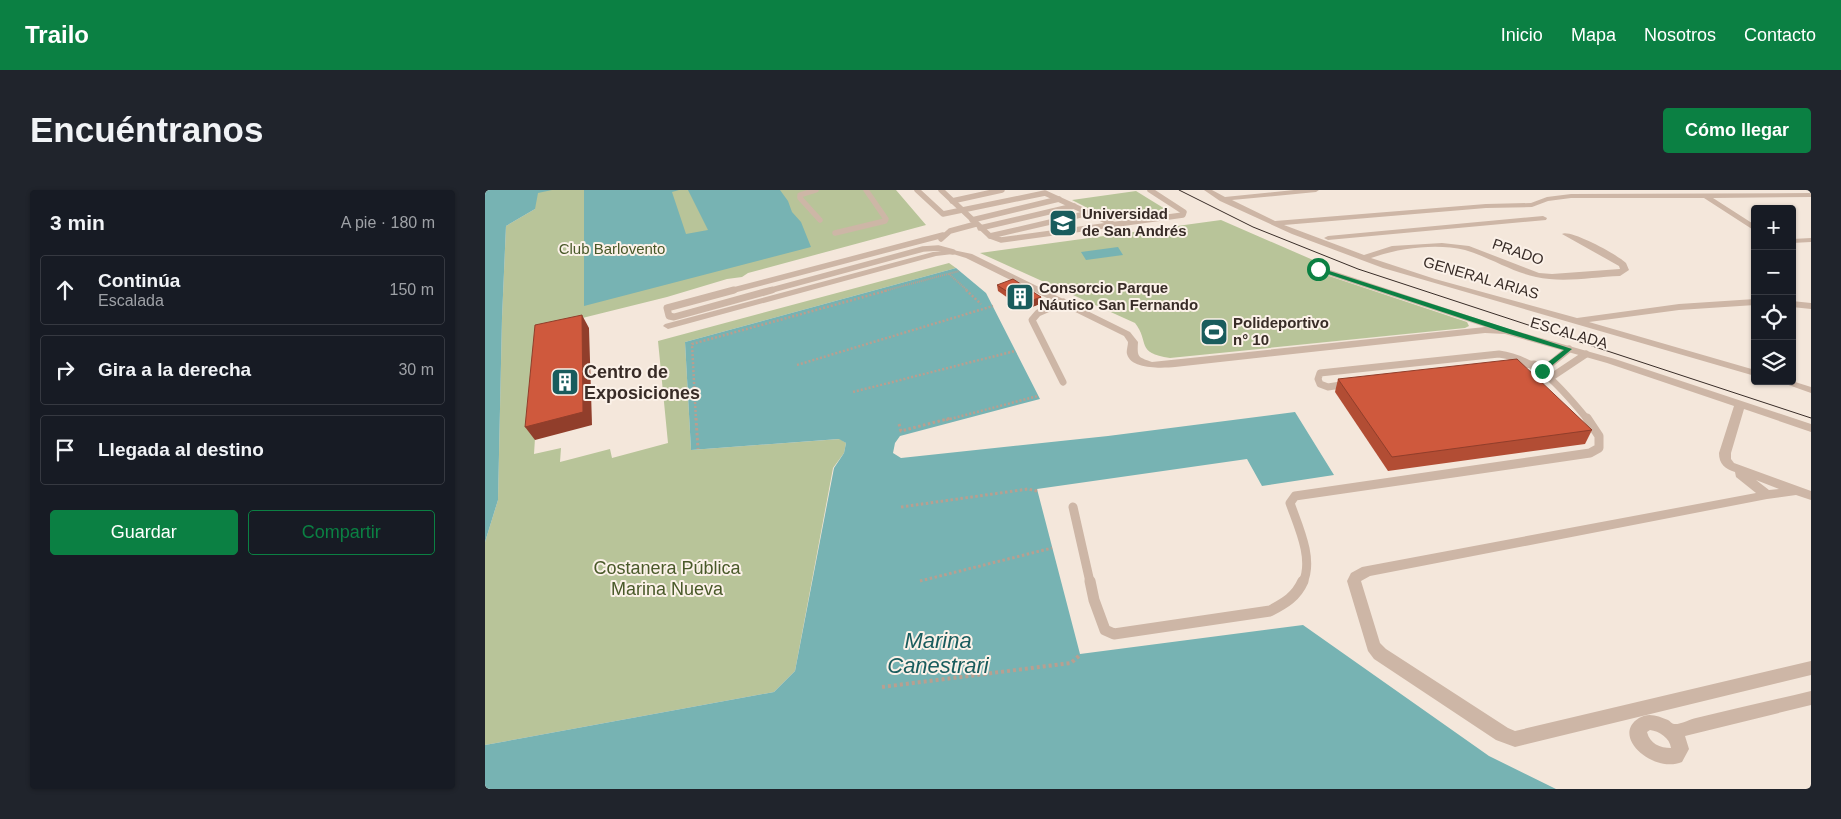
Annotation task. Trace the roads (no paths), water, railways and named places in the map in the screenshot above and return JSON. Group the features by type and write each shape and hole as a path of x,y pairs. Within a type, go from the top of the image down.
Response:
{"street":[{"name":"GENERAL ARIAS","path":"1207,190 1272,224 1364,258 1464,290 1751,372"},
{"path":"1223,199 1316,190"},
{"path":"1697,190 1751,226"},
{"path":"1272,224 1486,206 1532,205 1555,197 1811,195"},
{"path":"1328,238 1545,220 1532,205"},
{"name":"PRADO","path":"1364,258 1392,248 1443,245 1466,248 1537,275 1552,277 1620,273 1625,270 1623,265 1590,245 1566,234"},
{"path":"1796,241 1811,240"},
{"path":"668,326 935,254 953,252 969,256 1127,334 1133,342 1132,354 1141,363 1169,365 1485,330 1506,331"},
{"name":"ESCALADA","path":"1318,269 1811,428"},
{"path":"1575,321 1679,307 1751,302"},
{"path":"1796,304 1811,306"},
{"path":"1795,385 1811,390"},
{"path":"1740,404 1725,453 1725,460 1767,495"},
{"path":"1730,466 1811,496"},
{"path":"1796,490 1367,572 1356,577 1354,581 1373,646 1380,654 1502,734 1515,740 1811,668"},
{"path":"1673,733 1685,728 1811,698"}],"lane":[{"path":"815,190 806,192 800,198 820,220"},
{"path":"835,233 886,219 866,190"},
{"path":"917,190 940,213 963,211 1045,193 1116,226"},
{"path":"941,190 989,236 1001,240 1116,226 1183,215 1184,212 1150,190"},
{"path":"977,190 981,194"},
{"path":"952,201 1002,190"},
{"path":"976,224 1059,199"},
{"path":"953,252 936,247 674,317 669,316 667,308 943,235 956,228 1074,206"},
{"path":"989,236 1089,213"},
{"path":"1009,232 1015,239"},
{"path":"936,247 943,235"},
{"path":"1063,302 1038,313 1032,320 1063,382"},
{"path":"1542,371 1569,349"},
{"path":"1073,507 1094,600 1105,630 1114,634 1270,611 1287,604 1307,576 1307,556 1290,503 1295,496 1590,453 1599,448 1600,436 1550,378 1533,364 1511,355 1494,354 1321,373 1318,379 1320,384 1328,386 1358,383"},
{"path":"1550,378 1585,354"},
{"path":"1504,367 1533,364"}],"water":[{"path":"485,190 552,190 538,193 535,209 506,226 498,500 485,542"},
{"path":"584,190 679,190 672,192 686,234 708,230 688,190 780,190 788,201 792,212 801,222 811,247 584,306"},
{"path":"1118,247 1123,255 1086,260 1081,252"},
{"name":"Marina Canestrari","path":"956,268 986,293 1040,399 900,436 895,443 893,453 901,458 1108,436 1295,412 1334,475 1262,486 1247,459 1037,489 1080,654 1303,625 1489,756 1556,789 485,789 485,745 774,692 795,671 834,468 844,453 846,443 839,439 691,450 685,342"}],"tram line":[{"path":"1179,190 1253,227 1358,269 1811,418"}],"place":[{"name":"Universidad de San Andrés","path":"1063,223"},
{"name":"Consorcio Parque Náutico San Fernando","path":"1020,297"},
{"name":"Polideportivo n° 10","path":"1214,332"},
{"name":"Centro de Exposiciones","path":"565,382"}],"park label":[{"name":"Club Barlovento","path":"612,249"},
{"name":"Costanera Pública Marina Nueva","path":"667,578"}]}
